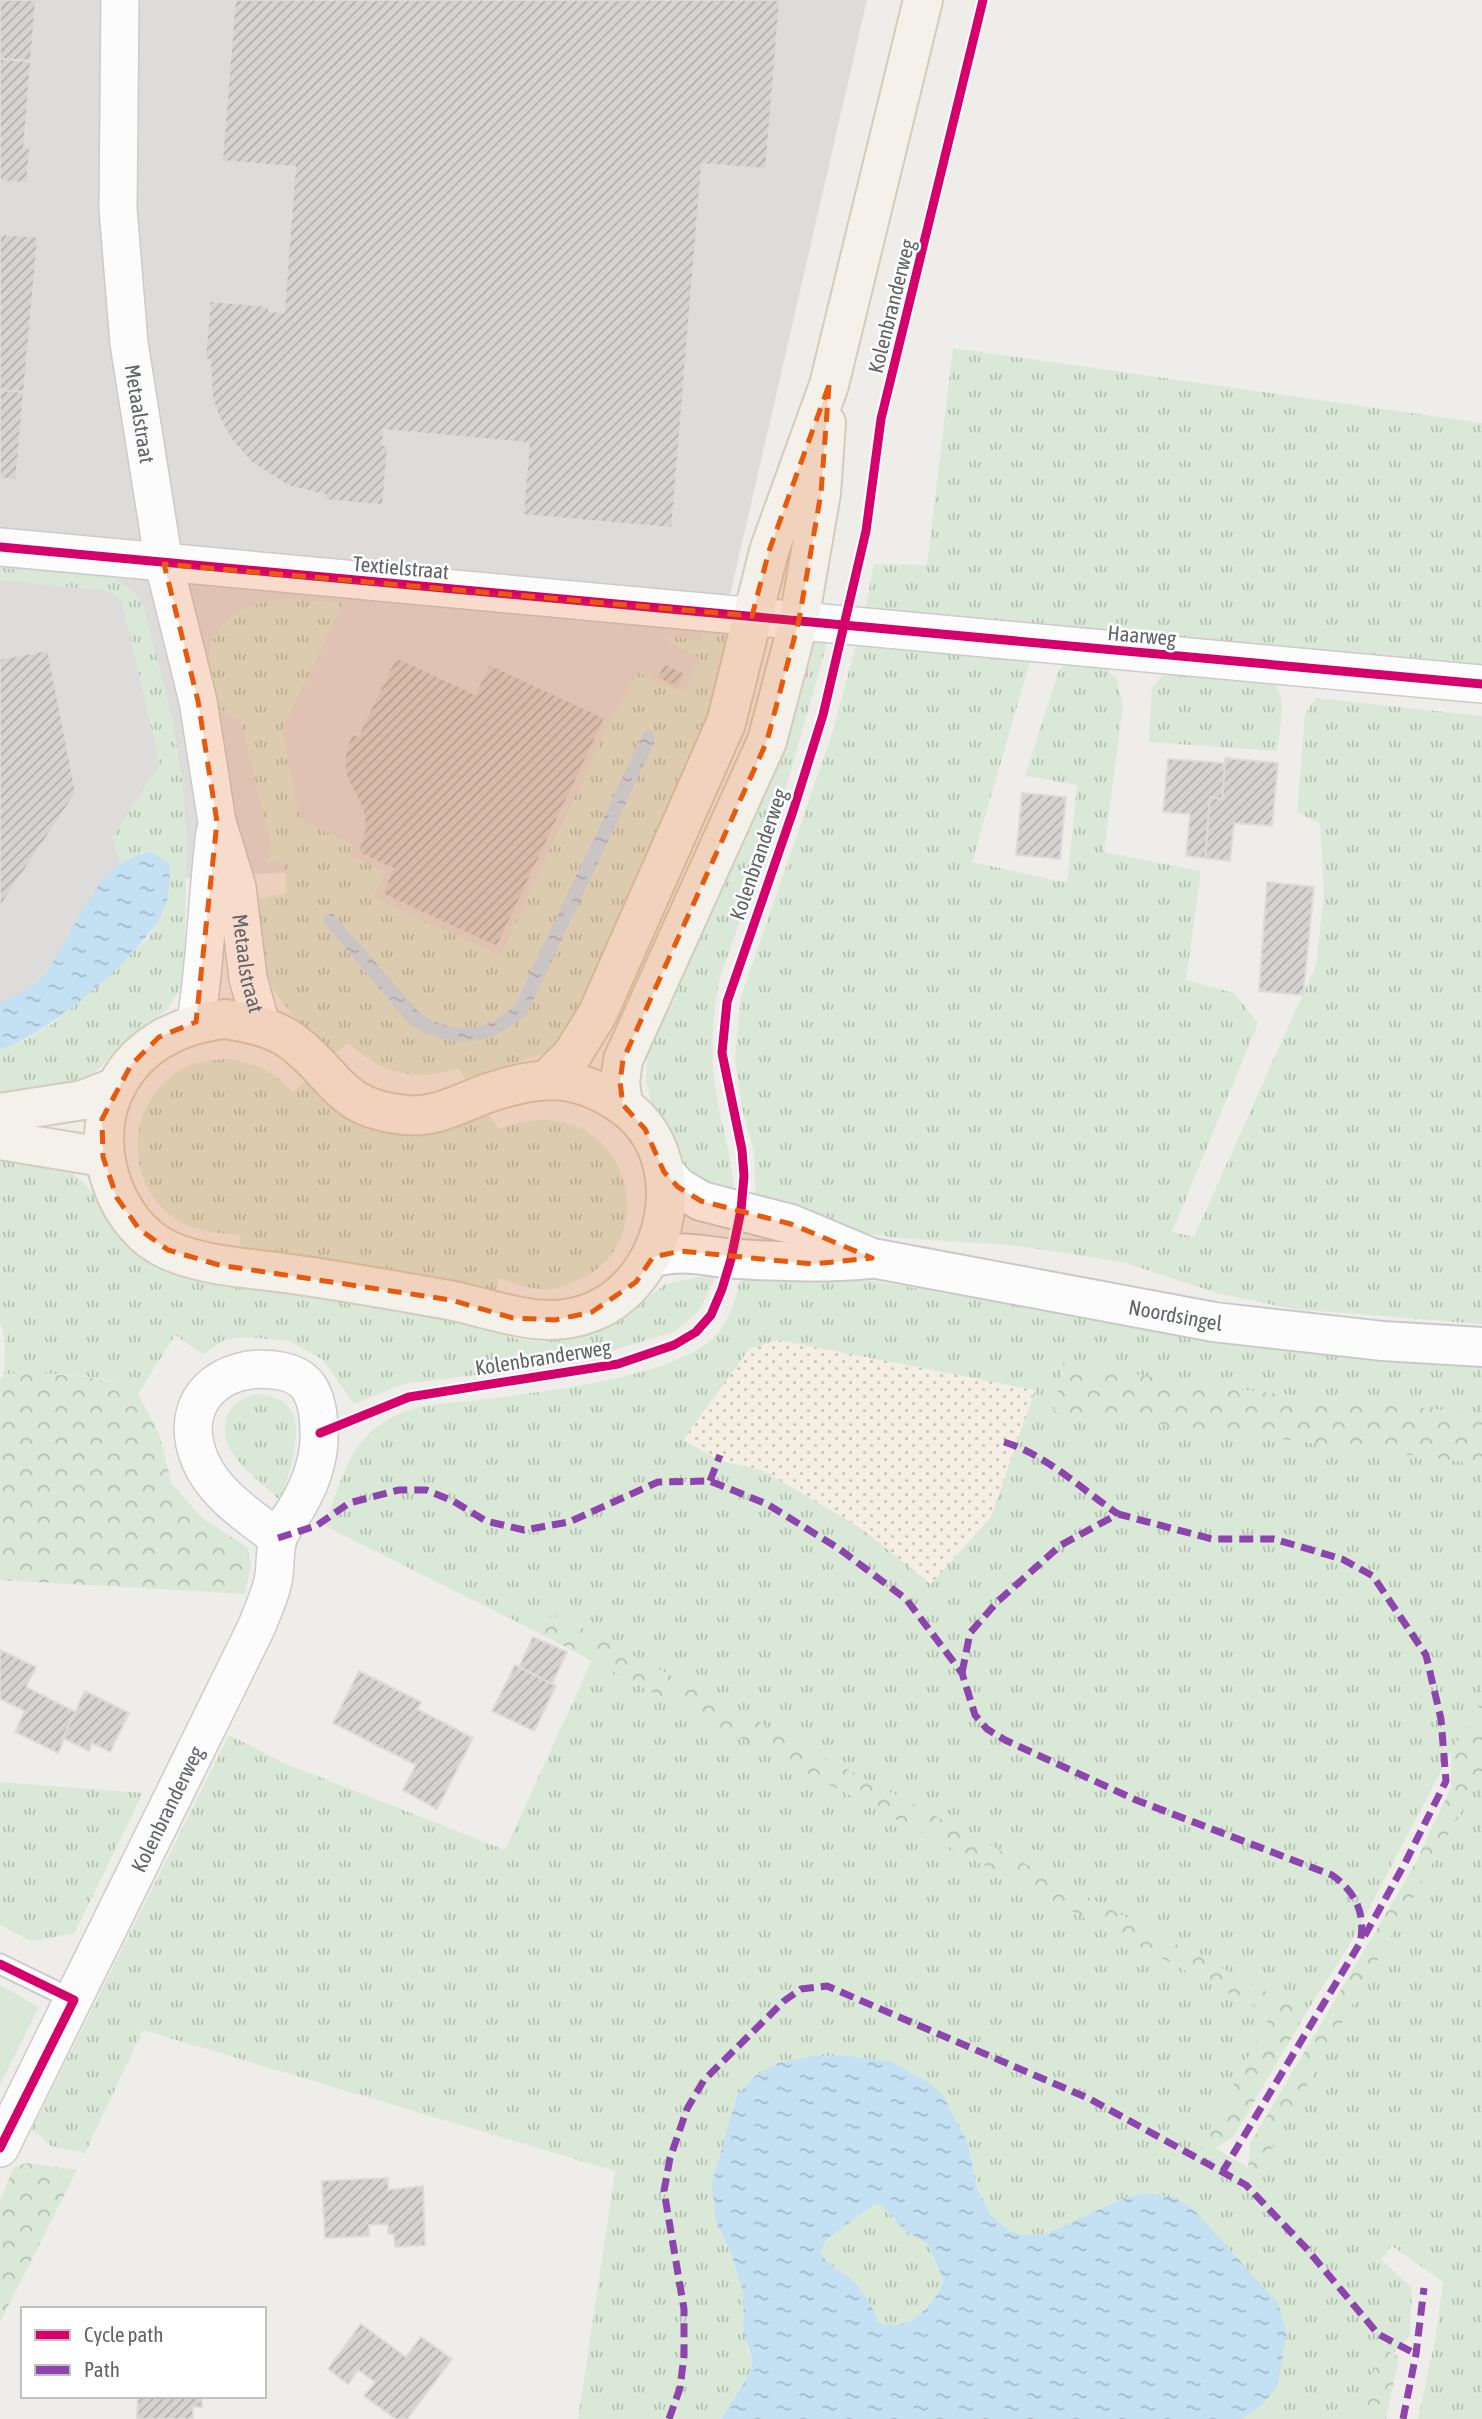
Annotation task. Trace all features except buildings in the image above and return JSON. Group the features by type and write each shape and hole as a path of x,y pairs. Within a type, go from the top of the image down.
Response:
{"main road":[{"name":"Kolenbranderweg","path":"549,1078 572,1055 598,1013 726,723 773,539 829,385 923,0"},
{"name":"Kolenbranderweg","path":"623,1105 620,1082 624,1060 767,741 799,620 821,493 829,385"},
{"path":"225,1018 261,1025 293,1041 355,1102 378,1110 429,1115 489,1093 549,1078 586,1084 623,1105 645,1129 664,1172 662,1233 653,1257 636,1282 617,1298 592,1312 555,1320 513,1318 451,1300 219,1265 168,1250 139,1228 117,1198 103,1157 102,1119 116,1087 131,1065 159,1037 196,1022 225,1018"},
{"path":"0,1113 83,1100 116,1087"},
{"path":"0,1139 103,1157"},
{"name":"Noordsingel","path":"664,1172 678,1187 701,1201 791,1224 872,1258 1214,1322 1383,1341 1482,1348"},
{"name":"Noordsingel","path":"653,1257 681,1251 731,1259 813,1264 872,1258"}],"street":[{"name":"Metaalstraat","path":"120,0 118,209 129,343 164,564 198,701 216,822 237,887 248,978 261,1025"},
{"name":"Textielstraat","path":"0,547 799,620"},
{"name":"Haarweg","path":"799,620 1482,684"},
{"name":"Metaalstraat","path":"196,1022 216,822"},
{"name":"Kolenbranderweg","path":"0,2148 257,1626 273,1582 278,1538"}],"lane":[{"path":"0,1964 74,2000"}],"highlighted area":[{"path":"829,385 821,493 799,620 767,741 623,1060 620,1082 623,1105 645,1129 664,1172 678,1187 701,1201 791,1224 872,1258 813,1264 681,1251 653,1257 636,1282 592,1312 555,1320 513,1318 451,1300 219,1265 168,1250 139,1229 117,1198 103,1157 102,1119 131,1065 159,1037 196,1022 217,822 198,701 164,564 752,616 769,551"}],"shaded area":[{"path":"0,0 867,0 731,591 691,712 526,998 290,872 144,881 0,1021"}],"green space":[{"path":"953,348 1482,423 1482,671 865,610 874,564 927,565"},
{"path":"0,568 114,578 134,592 143,604 173,723 182,781 187,837 184,982 168,1009 134,1034 92,1075 81,1082 48,1090 0,1092 0,1049 28,1039 55,1022 147,939 164,910 139,854 120,864 112,837 160,764 122,602 108,591 0,580"},
{"path":"284,599 343,603 282,729 300,820 354,845 350,855 385,872 373,897 500,956 613,716 638,673 683,692 700,658 666,640 668,636 701,640 705,626 737,630 715,720 575,1026 548,1053 499,1068 467,1083 459,1068 428,1074 400,1073 374,1062 349,1043 333,1054 287,1008 277,994 264,967 258,899 287,893 283,860 268,862 272,851 241,723 215,705 208,668 209,652 221,627 243,610","holes":["650,730 513,1027 486,1038 460,1042 434,1037 421,1031 408,1023 323,919 419,1012 432,1020 468,1029 491,1022 515,1005 644,732"]},
{"path":"805,636 828,640 780,809 720,977 716,1004 713,1071 731,1168 734,1196 730,1198 683,1169 653,1111 646,1079 649,1033"},
{"path":"858,638 1030,661 972,862 1067,883 1077,785 1025,776 1059,670 1066,665 1106,668 1116,678 1123,705 1104,852 1201,871 1186,980 1234,993 1258,1023 1172,1232 1194,1237 1316,965 1324,894 1320,824 1297,812 1305,714 1316,698 1482,716 1482,1324 1294,1309 1220,1294 1129,1264 1099,1258 1011,1245 897,1238 854,1231 756,1203 754,1152 742,1108 735,1058 741,997 832,734"},
{"path":"1168,670 1270,679 1280,693 1282,703 1277,751 1149,742 1152,687"},
{"path":"232,1059 265,1070 293,1092 308,1078 371,1121 403,1135 441,1132 488,1114 499,1129 542,1120 577,1127 604,1145 621,1172 627,1203 622,1234 606,1261 576,1281 558,1288 545,1289 499,1278 493,1298 239,1249 241,1235 206,1231 181,1223 157,1202 145,1183 139,1162 138,1140 142,1119 151,1099 165,1082 184,1068 195,1063"},
{"path":"0,1157 50,1165 77,1177 130,1243 158,1265 191,1278 228,1280 472,1323 517,1339 543,1342 590,1334 611,1324 666,1284 713,1274 715,1279 698,1312 675,1331 615,1350 525,1369 403,1384 354,1404 322,1359 289,1341 246,1337 224,1340 203,1354 175,1335 138,1394 126,1386 93,1377 4,1374 5,1338 0,1322"},
{"path":"746,1279 780,1282 880,1282 1207,1339 1482,1367 1482,1414 1231,1389 1063,1364 1055,1411 1482,1464 1482,1700 1451,1752 1353,1939 1306,2013 559,1617 544,1619 535,1631 325,1526 339,1485 355,1452 365,1438 396,1415 418,1407 572,1387 654,1368 687,1355 712,1339 730,1313 739,1282"},
{"path":"1063,1363 1231,1389 1482,1414 1482,1464 1054,1411"},
{"path":"40,1373 88,1377 129,1386 138,1394 159,1434 172,1484 203,1519 247,1547 251,1564 245,1594 0,1580 0,1381 4,1374"},
{"path":"257,1394 276,1398 288,1407 294,1419 294,1449 283,1498 277,1498 250,1473 227,1443 226,1420 230,1410 242,1400"},
{"path":"559,1616 1306,2013 1234,2136 1210,2152 1200,2147 1268,2020 1265,2012 535,1631 544,1619"},
{"path":"592,1660 1265,2012 1268,2020 1200,2147 1210,2152 1215,2148 1257,2173 1482,1775 1482,2419 1418,2419 1436,2335 1443,2282 1392,2246 1381,2259 1412,2288 1410,2336 1393,2353 1379,2347 1364,2419 1242,2419 1261,2406 1144,2193 1124,2198 1046,2234 1023,2235 1010,2231 991,2215 977,2187 968,2144 943,2095 890,2061 849,2056 811,2056 778,2063 755,2076 737,2096 721,2159 716,2222 732,2256 743,2292 747,2349 753,2362 749,2375 721,2419 578,2419 615,2171 143,2030 85,2153 51,2146 32,2129 229,1735 284,1763 505,1850"},
{"path":"1482,1700 1482,1775 1257,2174 1248,2168 1250,2144 1415,1864 1451,1787 1451,1752"},
{"path":"0,1782 143,1793 74,1934 31,1941 0,1925"},
{"path":"0,1985 39,2007 0,2085"},
{"path":"27,2163 77,2170 0,2322 0,2200 14,2167"},
{"path":"875,2204 883,2206 905,2231 928,2244 944,2281 933,2300 918,2316 900,2325 878,2322 861,2290 851,2279 828,2263 821,2251 827,2239"},
{"path":"1379,2346 1399,2357 1386,2419 1364,2419"}],"sand":[{"path":"778,1340 1035,1390 991,1517 931,1584 859,1527 762,1470 718,1460 683,1440 749,1349"}],"water":[{"path":"653,731 655,741 527,1014 499,1033 485,1039 469,1041 439,1038 408,1023 325,924 323,919 327,914 333,914 419,1012 456,1028 492,1022 515,1005 644,732"},
{"path":"151,852 170,864 167,900 152,929 114,971 66,1012 19,1042 0,1049 0,1004 41,978 54,962 86,904 112,871 130,859"},
{"path":"811,2056 849,2056 890,2061 929,2083 943,2095 968,2144 977,2188 991,2215 1010,2231 1023,2235 1046,2234 1124,2198 1144,2193 1176,2198 1193,2209 1278,2303 1287,2334 1277,2387 1261,2406 1242,2419 721,2419 749,2375 753,2362 744,2334 743,2292 732,2256 716,2222 712,2183 737,2096 755,2076 778,2063","holes":["875,2204 883,2206 905,2231 928,2244 944,2281 926,2308 918,2316 900,2325 878,2322 861,2290 851,2279 828,2263 821,2251 827,2239"]}],"marked path":[{"path":"1004,1442 1035,1455 1118,1514"},
{"path":"710,1481 720,1455"},
{"path":"278,1538 316,1526 349,1503 399,1490 426,1490 453,1501 486,1521 524,1530 569,1522 658,1482 710,1481 767,1504 838,1548 906,1599 962,1673 975,1715 987,1729 1005,1740 1136,1800 1332,1875 1347,1889 1357,1904 1362,1923 1360,1943 1223,2171"},
{"path":"962,1673 970,1633 997,1602 1061,1545 1118,1514 1212,1539 1274,1539 1342,1559 1373,1576 1426,1655 1441,1719 1446,1781 1364,1937"},
{"path":"669,2419 680,2388 684,2356 684,2309 664,2191 670,2158 687,2109 704,2080 784,2001 801,1989 827,1986 1090,2099 1246,2185 1306,2248 1378,2334 1416,2354"},
{"path":"1403,2419 1416,2354 1424,2288"}],"cycle path":[{"path":"320,1433 409,1397 618,1364 674,1345 696,1332 711,1315 731,1259 741,1210 744,1176 742,1150 722,1053 727,1002 823,715 866,531 881,419 983,0"},
{"path":"0,547 1482,684"},
{"path":"0,1964 74,2000 0,2148"}]}
